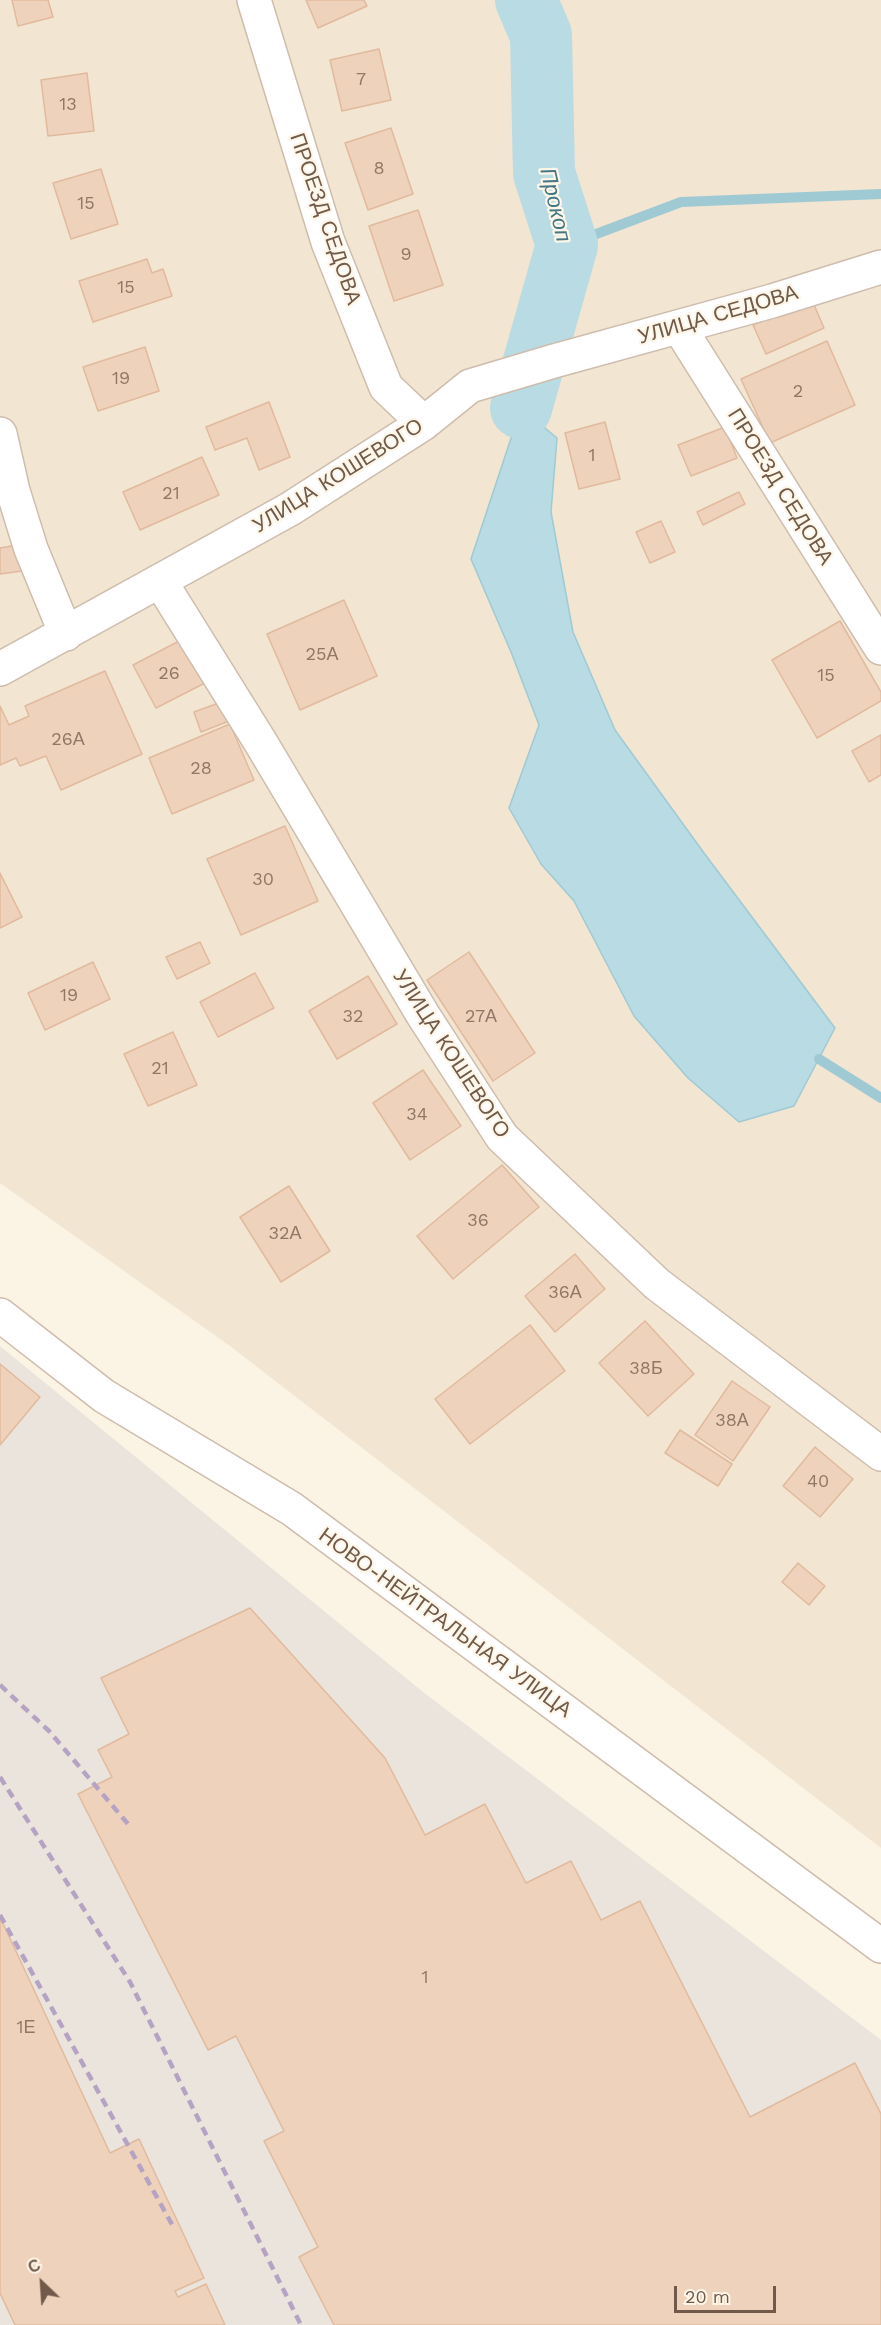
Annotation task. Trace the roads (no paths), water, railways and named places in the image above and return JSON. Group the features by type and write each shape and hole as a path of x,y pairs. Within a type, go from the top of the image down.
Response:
{"street":[{"name":"ПРОЕЗД СЕДОВА","path":"254,0 328,242 386,387 424,423"},
{"name":"УЛИЦА СЕДОВА","path":"514,373 772,302 881,267"},
{"name":"ПРОЕЗД СЕДОВА","path":"679,327 881,648"},
{"name":"УЛИЦА КОШЕВОГО","path":"0,669 290,509 424,423 470,386 514,373"},
{"path":"0,434 13,491 31,549 66,634"},
{"name":"УЛИЦА КОШЕВОГО","path":"160,581 261,743 423,1015 502,1137 657,1284 881,1454"},
{"name":"НОВО-НЕЙТРАЛЬНАЯ УЛИЦА","path":"0,1314 104,1396 292,1509 881,1946"}],"water":[{"path":"521,408 557,438 551,512 573,632 615,730 835,1028 794,1106 739,1122 688,1078 634,1016 574,901 541,864 509,808 539,725 471,559"}],"waterway":[{"name":"Прокоп","path":"521,408 567,245 544,173 541,35 526,0"},
{"path":"567,245 681,202 881,194"},
{"path":"819,1059 881,1098"}],"railway":[{"path":"0,1685 49,1731 128,1824"},
{"path":"0,1777 130,1982 301,2325"},
{"path":"0,1915 174,2228"}]}
